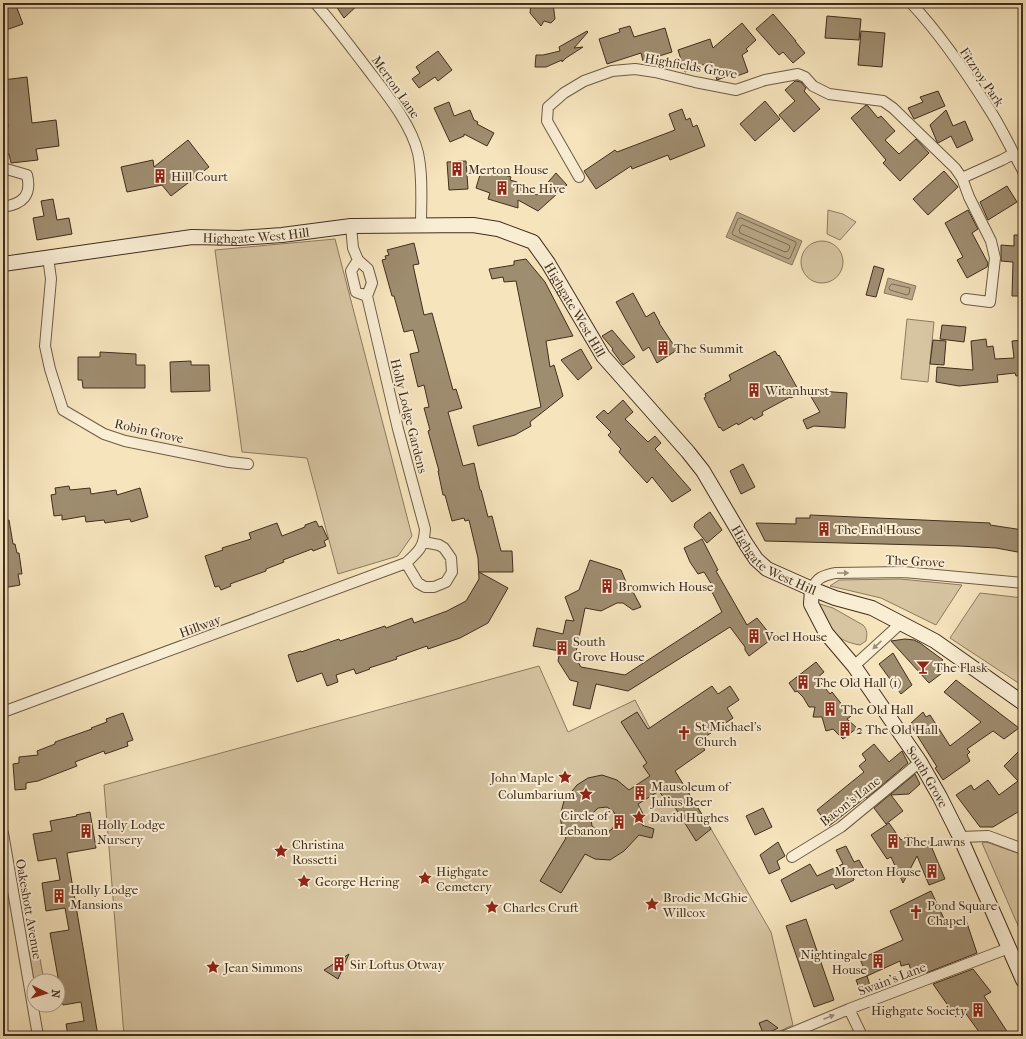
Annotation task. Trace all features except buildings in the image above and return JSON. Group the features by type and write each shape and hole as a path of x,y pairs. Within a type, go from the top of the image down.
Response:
{"street":[{"name":"Merton Lane","path":"315,3 332,22 375,78 409,129 418,153 420,179 420,226"},
{"name":"Fitzroy Park","path":"911,3 922,15 957,62 992,112 1023,171"},
{"name":"Highfields Grove","path":"579,177 547,121 548,107 564,93 584,81 612,71 635,69 736,90 765,80 798,74 805,77 813,86 829,94 883,101 893,108 955,168 962,178 969,198 991,241 995,258 990,302 966,299"},
{"path":"962,178 1013,154"},
{"path":"3,168 27,174 29,183 28,194 21,201 3,207"},
{"name":"Highgate West Hill","path":"3,264 192,237 246,238 282,236 351,226 482,226 498,229 533,242 548,263 603,356 703,471 756,559 767,569 812,589 835,598 872,608 935,642 1023,703"},
{"name":"Holly Lodge Gardens","path":"351,226 353,248 358,260 368,269 372,283 367,296 398,429 425,529 424,542"},
{"name":"Robin Grove","path":"48,257 51,279 45,346 50,369 63,410 104,434 125,441 229,462 248,464"},
{"path":"358,260 351,271 356,292 367,296"},
{"path":"424,542 439,545 444,548 451,558 453,565 452,572 446,582 434,587 425,587 418,583 406,563 416,554 424,542"},
{"name":"Hillway","path":"3,712 406,563"},
{"name":"The Grove","path":"812,589 817,580 825,575 834,573 904,572 1023,583"},
{"name":"South Grove","path":"812,589 811,604 826,633 854,666 920,762 940,796 960,837 1023,980"},
{"path":"854,666 900,624"},
{"name":"Bacon's Lane","path":"792,857 841,827 920,762"},
{"name":"Oakeshott Avenue","path":"3,833 38,1036"},
{"path":"960,837 988,836 1023,850"},
{"name":"Swain's Lane","path":"784,1036 848,1009 1009,948"},
{"path":"848,1009 862,1036"}],"shaded area":[{"path":"828,210 843,214 856,222 840,240 827,234"},
{"path":"335,239 412,536 398,556 338,574 307,458 242,452 215,250"},
{"path":"822,241 837,247 843,262 837,277 822,283 807,277 801,262 807,247"},
{"path":"907,319 934,322 928,382 901,379"},
{"path":"900,579 962,585 936,625 881,598 830,586 839,580"},
{"path":"980,593 1023,598 1023,686 950,638"},
{"path":"820,604 833,608 863,625 867,635 866,641 860,645 852,643 845,641 834,633 817,610"},
{"name":"Highgate Cemetery","path":"539,666 568,732 635,700 661,749 711,829 771,932 793,1025 769,1036 124,1036 104,785"},
{"path":"986,842 1023,855 1023,937 982,843"},
{"path":"36,950 37,957 40,959 43,973 33,973 29,951"}],"water":[{"path":"737,212 802,241 792,265 726,237"},
{"path":"888,278 916,286 912,300 884,293"}],"place":[{"name":"Merton House","path":"457,169"},
{"name":"Hill Court","path":"160,176"},
{"name":"The Hive","path":"502,188"},
{"name":"The Summit","path":"663,348"},
{"name":"Witanhurst","path":"754,390"},
{"name":"The End House","path":"824,529"},
{"name":"Bromwich House","path":"607,586"},
{"name":"Voel House","path":"754,636"},
{"name":"South Grove House","path":"562,648"},
{"name":"The Flask","path":"923,667"},
{"name":"The Old Hall (1)","path":"803,682"},
{"name":"The Old Hall","path":"830,709"},
{"name":"2 The Old Hall","path":"845,729"},
{"name":"St Michael's Church","path":"684,733"},
{"name":"John Maple","path":"565,777"},
{"name":"Mausoleum of Julius Beer","path":"640,793"},
{"name":"Columbarium","path":"586,794"},
{"name":"David Hughes","path":"639,817"},
{"name":"Circle of Lebanon","path":"619,822"},
{"name":"Holly Lodge Nursery","path":"86,831"},
{"name":"The Lawns","path":"893,841"},
{"name":"Christina Rossetti","path":"281,851"},
{"name":"Moreton House","path":"932,871"},
{"name":"Highgate Cemetery","path":"425,878"},
{"name":"George Hering","path":"304,881"},
{"name":"Holly Lodge Mansions","path":"59,896"},
{"name":"Brodie McGhie Willcox","path":"652,904"},
{"name":"Charles Cruft","path":"492,907"},
{"name":"Pond Square Chapel","path":"916,912"},
{"name":"Nightingale House","path":"878,961"},
{"name":"Sir Loftus Otway","path":"339,964"},
{"name":"Jean Simmons","path":"213,967"},
{"name":"Highgate Society","path":"978,1010"}]}
